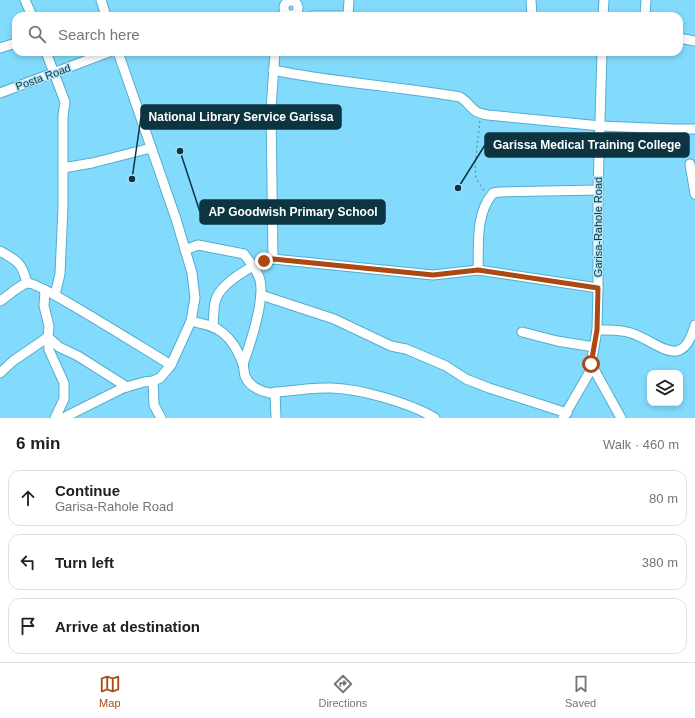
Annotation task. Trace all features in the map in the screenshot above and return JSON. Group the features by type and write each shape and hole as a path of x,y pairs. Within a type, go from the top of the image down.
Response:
{"street":[{"path":"25,0 30,12"},
{"path":"101,0 105,12"},
{"path":"348,12 349,0"},
{"path":"531,0 532,12"},
{"path":"604,0 604,12"},
{"path":"645,12 646,0"},
{"path":"290,8 301,12"},
{"path":"683,38 695,40"},
{"path":"0,48 12,44"},
{"path":"48,56 65,102 63,116 63,207 60,274 55,295"},
{"name":"Posta Road","path":"0,93 55,74 99,56"},
{"path":"63,418 127,387 160,378 170,365 191,321 195,298 192,274 185,250 119,56"},
{"path":"273,259 271,108 275,56"},
{"name":"Garisa-Rahole Road","path":"565,415 589,373 597,330 598,190 602,56"},
{"path":"273,70 333,81 460,97 480,114 601,126 673,130 695,129"},
{"path":"63,168 92,163 151,148"},
{"path":"690,164 695,194"},
{"path":"478,270 479,226 485,205 493,193 598,190"},
{"path":"185,250 198,245 244,254 253,266 260,280 261,295 253,336 243,364"},
{"path":"0,251 21,265 27,283"},
{"path":"213,327 216,300 219,294 232,280 253,266 273,259 433,275 478,270 598,288"},
{"path":"0,301 27,283 33,284 55,295 170,365"},
{"path":"45,290 44,306 49,326 49,350 64,383 64,399 55,418"},
{"path":"261,295 334,319 391,346 406,349 446,366 466,379 565,415"},
{"path":"191,321 213,327 223,332 233,344 243,364 245,377 249,383 260,391 275,392 331,388 360,391 396,401 431,417"},
{"path":"597,330 614,330 631,333 659,347 678,351 687,346 695,325"},
{"path":"522,332 557,341 594,347"},
{"path":"0,373 13,361 48,337"},
{"path":"48,337 59,347 78,356 127,387"},
{"path":"591,364 621,418"},
{"path":"153,381 154,405 161,418"},
{"path":"275,392 276,418"}],"path":[{"path":"480,114 475,164 476,178 479,185 489,198"}],"place":[{"name":"AP Goodwish Primary School","path":"180,151"},
{"name":"National Library Service Garissa","path":"132,179"},
{"name":"Garissa Medical Training College","path":"458,188"}],"route":[{"path":"264,261 273,259 433,275 478,270 598,288 597,330 594,354 591,364"}]}
